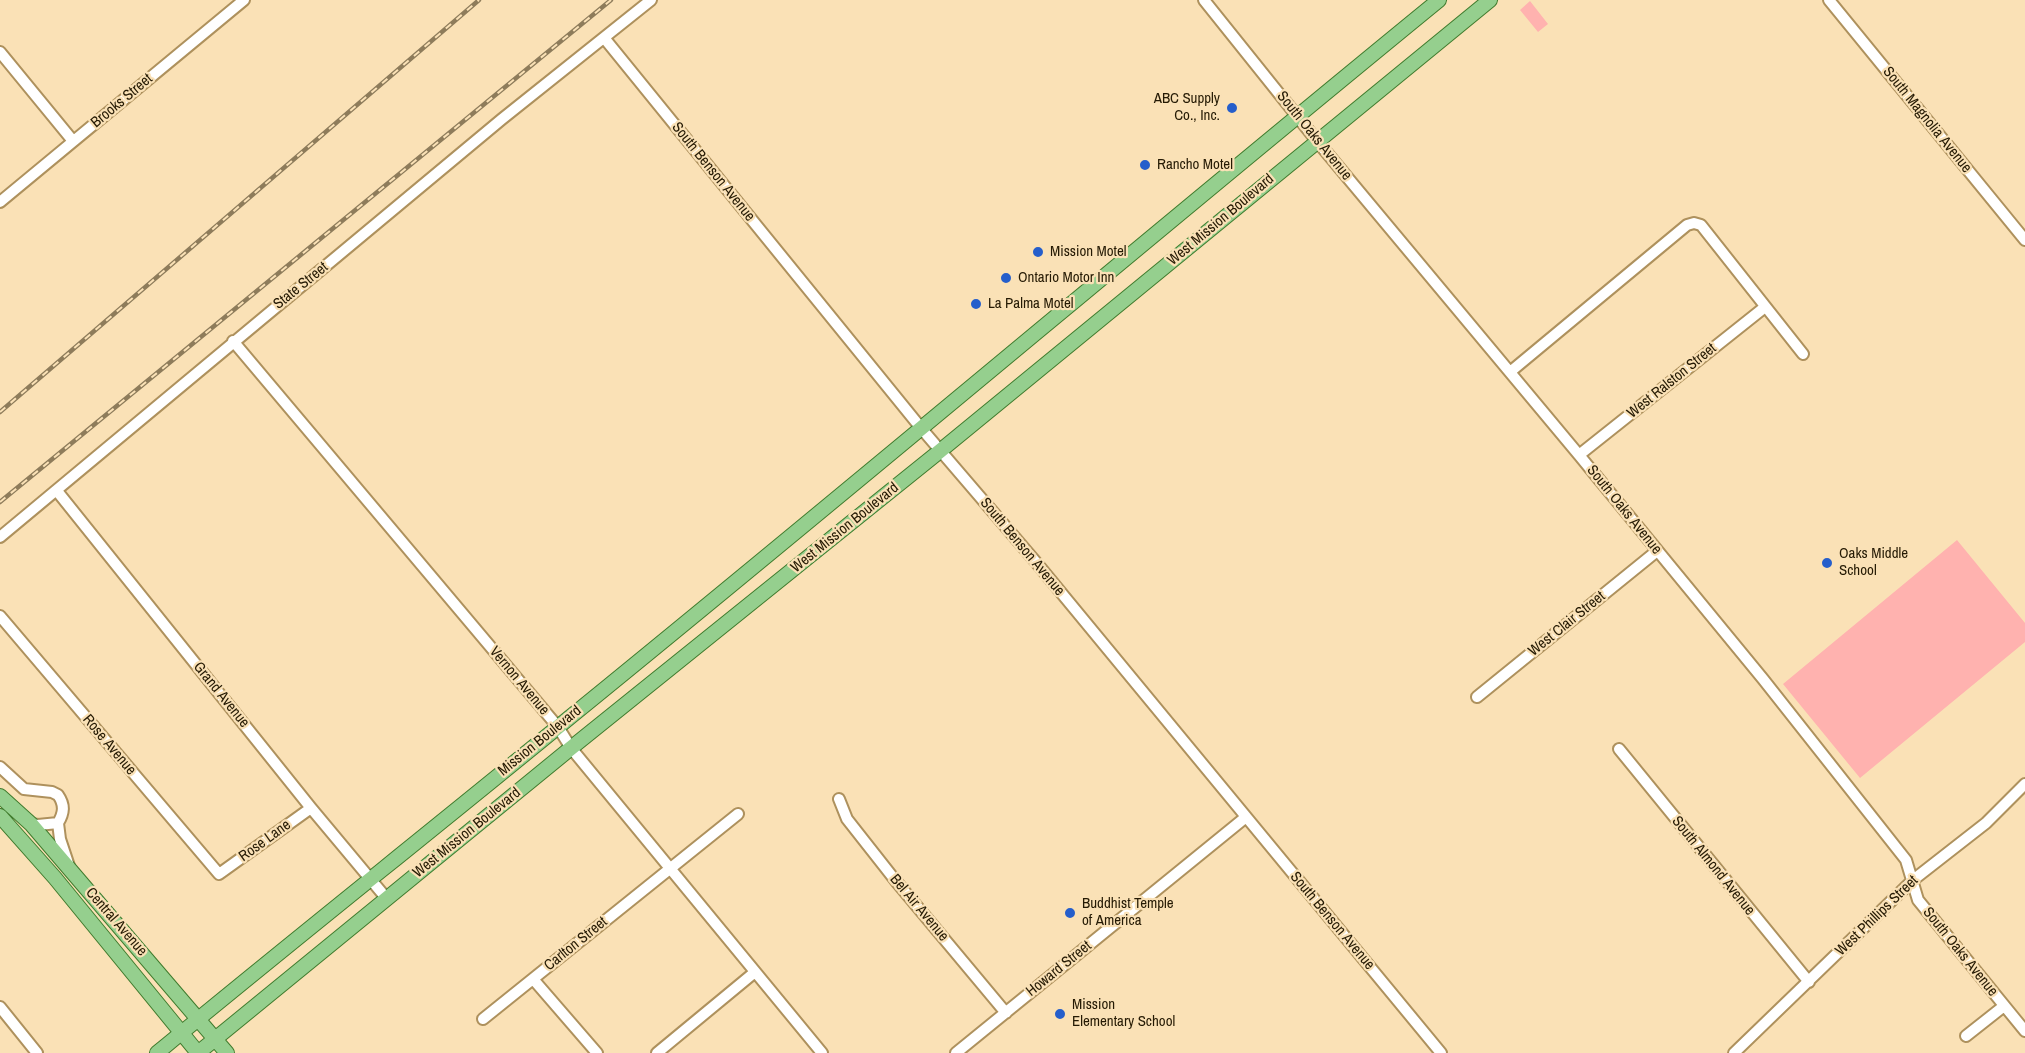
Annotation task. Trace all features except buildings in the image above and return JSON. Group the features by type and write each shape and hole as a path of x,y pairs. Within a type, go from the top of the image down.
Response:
{"main road":[{"name":"West Mission Boulevard","path":"921,428 1439,0"},
{"name":"West Mission Boulevard","path":"198,1053 571,748 940,451 1490,0"},
{"name":"Mission Boulevard","path":"157,1053 921,428"},
{"name":"Central Avenue","path":"0,796 31,824 70,868 227,1053"},
{"name":"Central Avenue","path":"0,816 55,878 198,1053"}],"street":[{"name":"Brooks Street","path":"0,202 244,0"},
{"name":"State Street","path":"0,537 233,341 651,0"},
{"name":"South Oaks Avenue","path":"1204,0 1317,141 1580,455 1763,680 1906,860 1918,900 2025,1031"},
{"name":"South Magnolia Avenue","path":"1829,0 2025,240"},
{"name":"South Benson Avenue","path":"605,39 921,428 1035,561 1441,1053"},
{"path":"0,52 73,141"},
{"path":"1510,372 1687,225 1694,223 1701,225 1803,354"},
{"name":"West Ralston Street","path":"1580,455 1766,307"},
{"name":"Vernon Avenue","path":"233,341 558,727 571,748 822,1053"},
{"name":"Grand Avenue","path":"57,490 310,808 387,898"},
{"name":"West Clair Street","path":"1477,698 1657,551"},
{"name":"Rose Avenue","path":"0,616 219,874"},
{"name":"South Almond Avenue","path":"1619,749 1809,982"},
{"path":"0,767 24,789 52,792 58,795 64,807 58,823 60,839 70,868"},
{"name":"West Phillips Street","path":"1734,1053 1913,880 1986,823 2025,784"},
{"name":"Bel Air Avenue","path":"839,799 847,819 1006,1013"},
{"name":"Rose Lane","path":"219,874 310,808"},
{"name":"Carlton Street","path":"483,1019 738,814"},
{"name":"Howard Street","path":"956,1053 1246,818"},
{"path":"31,824 58,823"},
{"path":"657,1053 755,972"},
{"path":"533,979 597,1053"},
{"path":"1966,1036 2004,1006"},
{"path":"0,1007 37,1053"}],"shaded area":[{"path":"1530,1 1548,24 1538,32 1520,10"},
{"path":"1957,540 2025,623 2025,642 1860,778 1783,684"}],"railway":[{"path":"0,412 479,0"},
{"path":"0,502 611,0"}],"place":[{"name":"ABC Supply Co., Inc.","path":"1232,108"},
{"name":"Rancho Motel","path":"1145,165"},
{"name":"Mission Motel","path":"1038,252"},
{"name":"Ontario Motor Inn","path":"1006,278"},
{"name":"La Palma Motel","path":"976,304"},
{"name":"Oaks Middle School","path":"1827,563"},
{"name":"Buddhist Temple of America","path":"1070,913"},
{"name":"Mission Elementary School","path":"1060,1014"}]}
